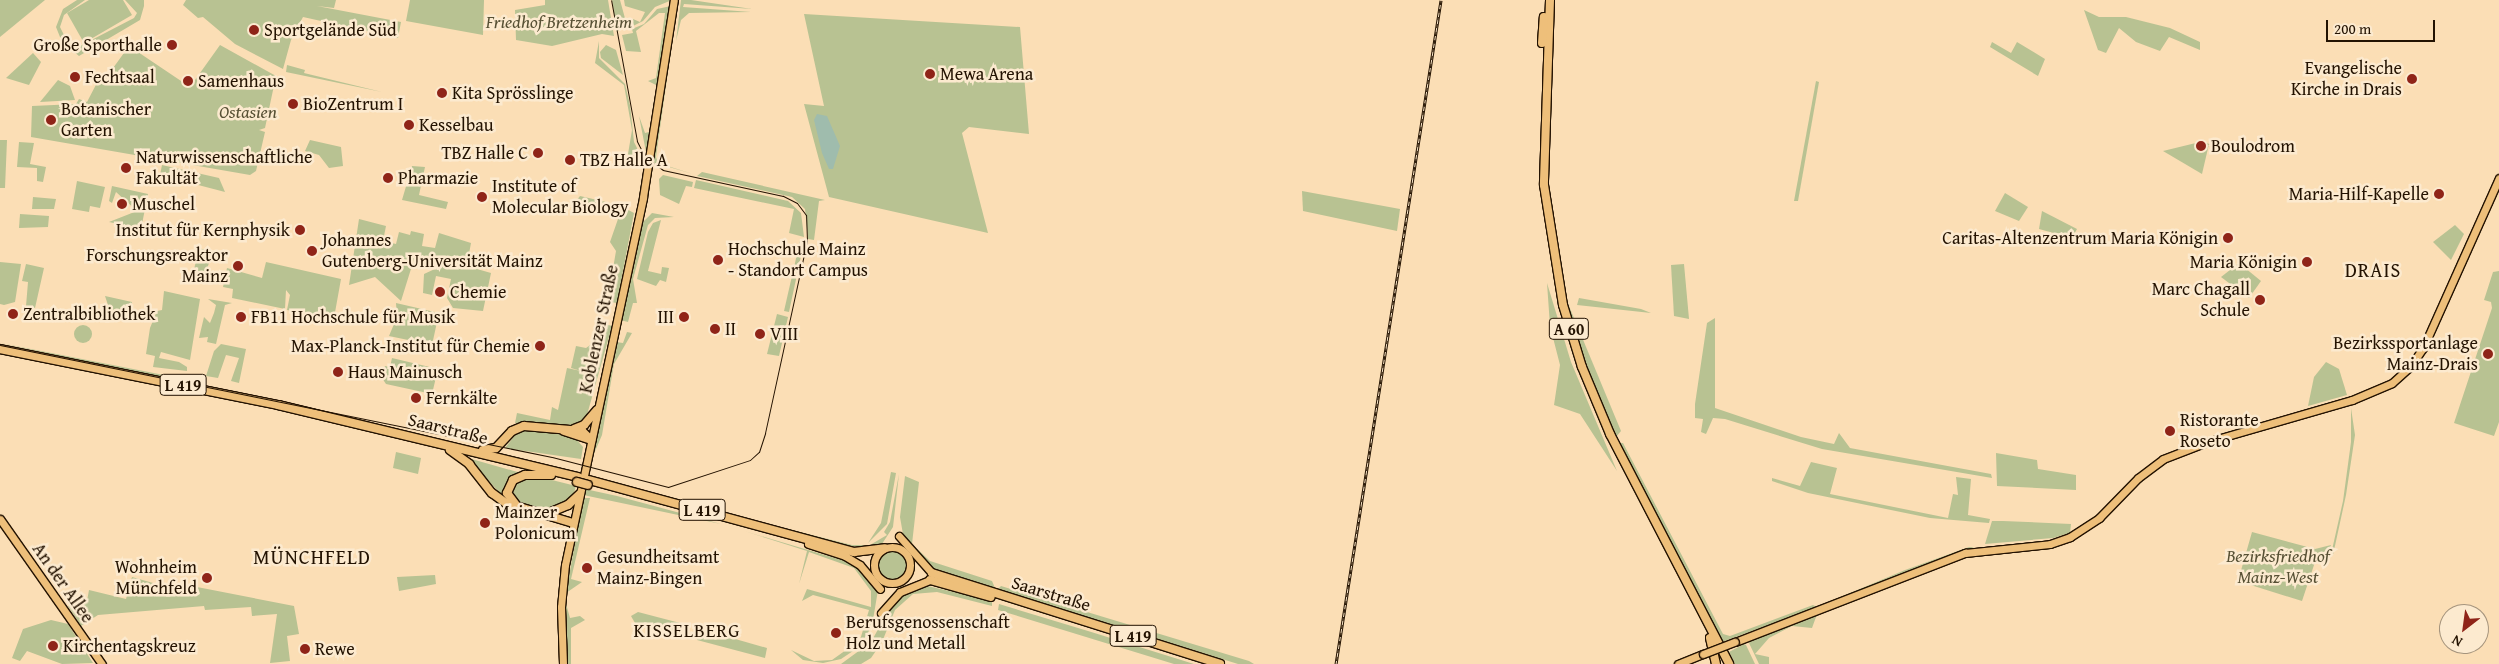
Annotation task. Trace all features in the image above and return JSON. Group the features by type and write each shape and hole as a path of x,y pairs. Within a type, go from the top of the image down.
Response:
{"highway":[{"name":"A 60","path":"1545,0 1539,185 1548,260 1562,322 1594,411 1724,664"},
{"name":"A 60","path":"1550,0 1544,185 1563,305 1602,417 1729,664"},
{"name":"Saarstraße","path":"0,349 269,403 519,462 578,480"},
{"name":"Saarstraße","path":"0,354 266,407 552,475 589,482 854,552 885,548"},
{"path":"573,429 584,425 597,410"},
{"path":"468,450 493,450 519,427 573,429 585,432 590,440"},
{"path":"556,428 590,440"},
{"path":"506,438 505,452 519,462"},
{"path":"450,450 469,464 492,493 506,504 573,523"},
{"path":"552,475 517,477 507,493 518,506 566,516 573,523"},
{"name":"Saarstraße","path":"589,482 845,556"},
{"path":"549,513 568,505 580,494"},
{"name":"Saarstraße","path":"931,576 1220,664"},
{"name":"Saarstraße","path":"996,596 1206,664"},
{"path":"1710,638 1716,664"}],"main road":[{"name":"Koblenzer Straße","path":"563,664 562,597 573,523 643,197 674,0"},
{"path":"1678,664 1965,553 2050,544 2070,537 2099,518 2138,478 2163,459 2387,386 2407,371 2420,354 2499,178"},
{"name":"An der Allee","path":"0,519 102,664"},
{"path":"881,613 905,588 931,576 899,536"},
{"path":"877,575 875,559 885,548"},
{"name":"L 419","path":"885,548 898,548 907,554"},
{"path":"899,582 910,569 907,554"},
{"name":"Saarstraße","path":"907,554 931,576"},
{"path":"845,556 860,565 880,589"},
{"name":"Saarstraße","path":"845,556 863,562 877,575"},
{"name":"L 419","path":"877,575 887,582 899,582"},
{"name":"Saarstraße","path":"899,582 931,576"}],"green space":[{"path":"0,0 45,0 0,37"},
{"path":"77,0 85,0 64,15 60,27 67,41 80,46 134,18 137,13 125,0 144,0 144,6 140,20 79,56 62,42 56,27 63,9"},
{"path":"89,0 123,0 132,15 84,43 67,13"},
{"name":"Sportgelände Süd","path":"186,0 336,0 334,8 317,6 401,22 398,38 303,17 291,40 283,69 235,44 203,17 198,18 183,5"},
{"path":"410,0 484,0 483,35 406,21"},
{"name":"Friedhof Bretzenheim","path":"545,0 608,0 614,36 602,34 552,46 516,40 515,10 545,5"},
{"path":"612,0 620,0 626,22 617,32"},
{"path":"624,0 672,0 655,7 643,21 633,26 633,19 640,22 645,12 625,6"},
{"path":"681,0 752,9 684,4 683,7 751,12 689,13 681,20 676,41"},
{"path":"671,6 658,86 648,81 656,78 665,13 659,13 636,31 641,52 626,51 622,35 633,33 632,29 644,24 657,9"},
{"path":"677,8 656,157 658,163 693,174 652,162"},
{"path":"2084,10 2099,17 2126,17 2170,28 2200,42 2200,50 2169,37 2160,51 2136,42 2119,28 2106,53 2098,50"},
{"path":"804,14 1020,27 1029,134 969,127 962,133 988,233 829,197 804,104 824,106"},
{"path":"599,41 599,58 625,84 630,105 634,142 643,160 642,168 628,154 632,130 624,85 595,63"},
{"path":"1992,42 2011,53 2017,42 2045,59 2038,76 1990,47"},
{"name":"Ostasien","path":"220,45 276,76 265,128 259,130 265,132 256,171 250,175 31,137 32,106 76,104 79,99 87,102 101,75 108,75 129,46 190,87"},
{"path":"606,45 616,50 623,75 601,58 600,52"},
{"path":"33,53 41,62 29,85 6,78"},
{"path":"287,65 305,70 304,73 382,92 286,72"},
{"path":"58,80 70,86 75,100 40,102"},
{"path":"1816,81 1819,82 1798,201 1794,201"},
{"path":"658,88 646,152 639,116 645,133 649,132"},
{"path":"0,140 7,140 5,188 0,188"},
{"path":"310,140 341,147 343,166 329,168 319,155 305,151"},
{"path":"2204,141 2209,144 2202,174 2163,151"},
{"path":"19,142 34,143 30,164 46,167 43,182 37,181 37,168 17,167"},
{"path":"162,165 219,178 225,192 160,175"},
{"path":"412,166 425,167 419,195 448,202 446,209 402,200"},
{"path":"702,172 825,200 819,201 814,240 808,239 805,209 792,197 697,176"},
{"path":"663,175 693,182 692,187 686,186 679,204 660,195 659,179"},
{"path":"696,180 788,201 801,213 804,237 789,233 794,209 694,188"},
{"path":"77,181 105,187 100,208 90,206 89,212 72,209"},
{"path":"112,186 148,194 141,229 109,222 137,211 116,192 112,203 109,201"},
{"path":"1302,191 1400,209 1397,231 1303,211"},
{"path":"2005,193 2028,207 2019,221 1995,211"},
{"path":"580,196 619,205 634,213 617,303 610,302 606,314 599,313 609,292 616,251 610,242 618,219 613,209 576,201"},
{"path":"33,197 56,199 54,209 32,209"},
{"path":"2042,211 2077,229 2072,238 2039,229"},
{"path":"652,213 674,217 655,218 648,225 633,279 637,303 633,303 628,322 620,320 642,223"},
{"path":"20,214 49,216 48,227 19,228"},
{"path":"359,219 386,226 383,241 396,244 399,232 410,235 411,231 424,234 422,246 435,248 439,233 471,243 468,259 479,261 477,269 491,273 483,311 453,308 447,298 451,279 436,276 432,295 423,293 424,274 437,268 439,261 415,256 401,301 375,277 349,285"},
{"path":"661,220 648,271 661,274 662,267 669,268 666,282 660,280 656,286 637,279 648,232 653,223"},
{"path":"2455,225 2464,234 2451,260 2433,242"},
{"path":"800,241 804,242 789,312 784,311"},
{"path":"199,248 213,252 204,277 193,274"},
{"path":"0,262 21,264 15,302 4,305 0,304"},
{"path":"266,262 341,279 334,318 287,310 290,295 286,290 285,309 232,298 233,289 223,287 227,268 262,278"},
{"path":"2239,263 2261,281 2249,298 2221,277"},
{"path":"26,264 44,268 35,308 26,306 28,282 22,281"},
{"path":"1684,264 1689,319 1674,316 1671,265"},
{"name":"Bezirkssportanlage Mainz-Drais","path":"2499,271 2499,422 2494,436 2454,423 2492,308 2491,302 2484,300 2493,272"},
{"path":"1547,283 1571,362 1617,471 1580,414 1554,405 1560,365 1550,326"},
{"path":"164,291 200,299 190,360 161,352 159,358 179,362 187,367 187,371 153,367 155,356 146,354 150,328 157,311 162,310"},
{"path":"1564,294 1621,431 1616,437 1586,372"},
{"path":"105,296 132,302 128,322 101,316 103,307 108,305"},
{"path":"1579,298 1641,309 1651,313 1577,305"},
{"path":"208,299 232,303 225,305 216,344 207,342 208,337 199,338 204,317 210,323 216,305"},
{"path":"396,303 439,313 432,345 389,336 397,317"},
{"path":"777,314 788,317 779,356 767,354"},
{"path":"1715,318 1715,408 1801,437 1834,444 1839,433 1850,448 1991,474 1992,478 1822,449 1725,419 1713,418 1706,434 1701,432 1703,419 1695,418 1695,404 1707,323"},
{"path":"605,324 612,326 585,422 573,425 515,423 517,413 550,420 552,407 558,410 567,368 581,371 571,368 576,346 586,348 593,343 597,348"},
{"path":"83,325 89,328 92,334 89,340 83,343 77,340 74,334 77,328"},
{"path":"627,332 632,333 614,364 602,435 590,463 616,342 623,343"},
{"path":"0,343 169,376 199,383 199,386"},
{"path":"221,344 246,349 239,383 231,381 239,358 226,355 218,378 206,376 214,351"},
{"path":"392,358 438,369 432,394 386,384 382,378 385,366 390,367"},
{"path":"2326,362 2339,369 2347,395 2308,406 2314,377"},
{"path":"2351,408 2355,435 2346,495 2333,555 2327,558 2324,556 2332,550 2343,501 2351,442"},
{"path":"519,430 553,430 576,439 583,447 581,459 505,448"},
{"path":"1619,443 1623,443 1723,634 1730,636 1813,605 1817,607 1722,642"},
{"path":"396,452 421,458 418,474 393,468"},
{"path":"1996,453 2037,460 2038,469 2076,475 2076,490 1997,486"},
{"path":"468,458 521,473 507,484 507,501"},
{"path":"1811,462 1837,468 1830,494 1948,518 1953,494 1958,495 1956,477 1971,479 1968,515 1990,519 1989,523 1930,518 1808,493 1772,481 1772,478 1800,486"},
{"path":"891,472 896,473 887,524 868,543 881,523"},
{"path":"899,474 893,527 880,547 854,548 756,521 852,545 870,545 887,535 884,532 890,522"},
{"path":"905,476 919,482 912,544 930,561 992,581 995,588 932,568 904,540 900,517"},
{"path":"540,477 576,486 574,493 568,502 553,509 517,505 509,489 520,478"},
{"path":"585,489 617,496 721,524 584,495"},
{"path":"583,498 590,498 571,579 582,582 566,593"},
{"path":"1992,521 2071,524 2070,533 2053,538 1985,544"},
{"path":"744,531 855,564 878,590 872,626 859,647 841,659 823,663 803,660 791,650 814,661 832,660 860,640 869,610 813,595 802,601 807,589 871,607 871,591 854,568 809,552 799,584 807,551"},
{"name":"Bezirksfriedhof Mainz-West","path":"2252,532 2315,549 2331,545 2329,551 2318,553 2302,601 2238,581"},
{"path":"1969,547 1974,547 1819,606 1905,570"},
{"path":"893,550 904,554 908,565 904,576 893,580 882,576 878,565 882,554"},
{"path":"435,575 436,584 399,591 397,577"},
{"path":"132,577 195,595 197,587 294,606 299,634 287,636 290,661 270,663 277,614 252,616 251,607 205,610 204,606 98,615 81,626 68,606 87,601 89,590 126,599"},
{"path":"923,585 980,598 992,602 992,606 937,592 913,594 895,610 882,642 871,658 861,664 841,664 871,642 896,597"},
{"path":"1001,586 1254,664 1238,664 998,589"},
{"path":"565,600 570,618 580,616 585,620 571,628 571,664 567,664 564,641"},
{"path":"999,604 1194,664 1174,664 998,610"},
{"path":"1827,609 1816,617 1812,628 1792,626 1769,638 1755,654 1769,657 1769,664 1759,664 1749,643 1750,640"},
{"path":"638,612 680,623 677,635 635,623 631,616"},
{"path":"51,620 68,624 93,663 62,664 27,651 20,661 12,658 23,629"},
{"path":"697,628 767,648 765,658 697,640"},
{"path":"1744,644 1755,664 1735,664 1729,652"}],"shaded area":[{"path":"817,114 827,116 840,146 833,169 829,169 822,153 814,120"}],"tram line":[{"path":"0,345 552,457 668,487 750,460 759,452 765,433 807,241 806,215 797,203 783,196 663,170 645,157 637,141 611,0"}],"railway":[{"path":"1336,664 1441,0"}],"place":[{"name":"Sportgelände Süd","path":"254,30"},
{"name":"Große Sporthalle","path":"172,45"},
{"name":"Mewa Arena","path":"930,74"},
{"name":"Fechtsaal","path":"75,77"},
{"name":"Evangelische Kirche in Drais","path":"2412,79"},
{"name":"Samenhaus","path":"188,81"},
{"name":"Kita Sprösslinge","path":"442,93"},
{"name":"BioZentrum I","path":"293,104"},
{"name":"Botanischer Garten","path":"51,120"},
{"name":"Kesselbau","path":"409,125"},
{"name":"Boulodrom","path":"2201,146"},
{"name":"TBZ Halle C","path":"538,153"},
{"name":"TBZ Halle A","path":"570,160"},
{"name":"Naturwissenschaftliche Fakultät","path":"126,168"},
{"name":"Pharmazie","path":"388,178"},
{"name":"Maria-Hilf-Kapelle","path":"2439,194"},
{"name":"Institute of Molecular Biology","path":"482,197"},
{"name":"Muschel","path":"122,204"},
{"name":"Institut für Kernphysik","path":"300,230"},
{"name":"Caritas-Altenzentrum Maria Königin","path":"2228,238"},
{"name":"Johannes Gutenberg-Universität Mainz","path":"312,251"},
{"name":"Hochschule Mainz - Standort Campus","path":"718,260"},
{"name":"Maria Königin","path":"2307,262"},
{"name":"Forschungsreaktor Mainz","path":"238,266"},
{"name":"Chemie","path":"440,292"},
{"name":"Marc Chagall Schule","path":"2260,300"},
{"name":"Zentralbibliothek","path":"13,314"},
{"name":"FB11 Hochschule für Musik","path":"241,317"},
{"name":"III","path":"684,317"},
{"name":"II","path":"715,329"},
{"name":"VIII","path":"760,334"},
{"name":"Max-Planck-Institut für Chemie","path":"540,346"},
{"name":"Bezirkssportanlage Mainz-Drais","path":"2488,354"},
{"name":"Haus Mainusch","path":"338,372"},
{"name":"Fernkälte","path":"416,398"},
{"name":"Ristorante Roseto","path":"2170,431"},
{"name":"Mainzer Polonicum","path":"485,523"},
{"name":"Gesundheitsamt Mainz-Bingen","path":"587,568"},
{"name":"Wohnheim Münchfeld","path":"207,578"},
{"name":"Berufsgenossenschaft Holz und Metall","path":"836,633"},
{"name":"Kirchentagskreuz","path":"53,646"},
{"name":"Rewe","path":"305,649"}],"district":[{"name":"DRAIS","path":"2373,269"},
{"name":"MÜNCHFELD","path":"312,556"},
{"name":"KISSELBERG","path":"687,631"}]}
